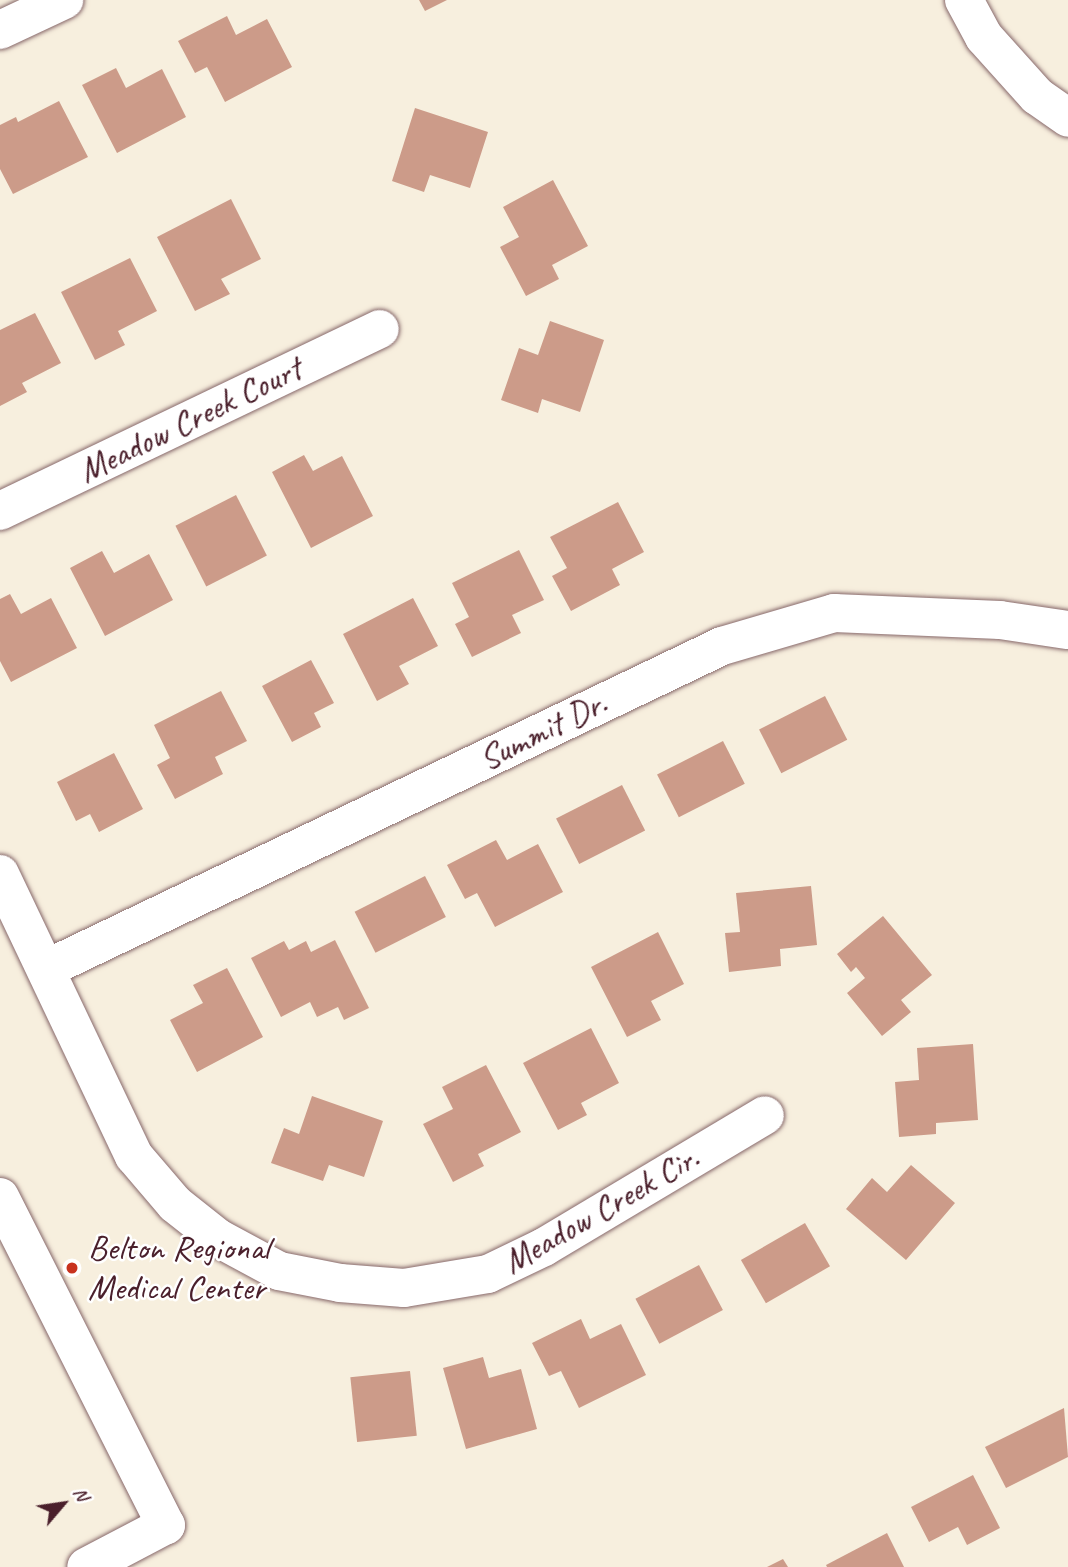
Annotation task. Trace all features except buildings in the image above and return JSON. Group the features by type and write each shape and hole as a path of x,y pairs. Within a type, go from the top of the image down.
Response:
{"street":[{"path":"0,30 64,0"},
{"path":"964,0 984,37 1037,96 1068,118"},
{"name":"Meadow Creek Court","path":"0,512 380,329"},
{"name":"Summit Dr.","path":"46,969 722,646 834,613 1000,620 1068,630"},
{"name":"Meadow Creek Cir.","path":"0,874 134,1156 175,1204 218,1237 279,1271 340,1283 404,1288 488,1274 544,1248 765,1115"},
{"path":"0,1197 166,1525 86,1567"}],"place":[{"name":"Belton Regional Medical Center","path":"72,1268"}]}
